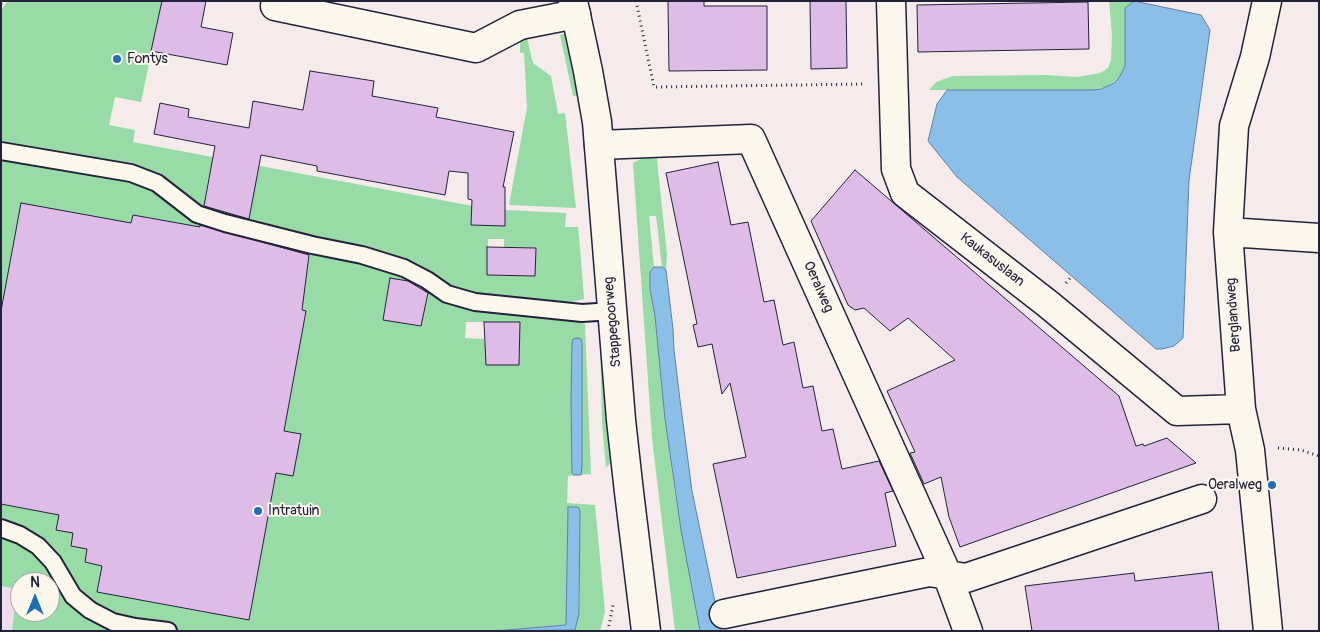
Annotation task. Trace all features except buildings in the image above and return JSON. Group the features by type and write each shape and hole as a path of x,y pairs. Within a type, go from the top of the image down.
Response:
{"street":[{"name":"Kaukasuslaan","path":"891,1 896,169 905,193 1048,304 1177,411 1241,409"},
{"name":"Berglandweg","path":"1267,1 1255,57 1234,126 1228,232 1241,409 1250,450 1268,631"},
{"name":"Stappegoorweg","path":"275,6 476,48 520,25 574,7 588,71 599,145 628,483 646,631"},
{"name":"Oeralweg","path":"599,145 751,139 947,574 968,631"},
{"path":"1228,232 1319,238"},
{"path":"724,614 929,572 966,578 1202,498"}],"lane":[{"path":"1,151 131,173 157,183 197,214 312,245 362,255 404,268 427,280 447,294 475,302 582,313 613,312"},
{"path":"1,528 20,534 38,546 53,562 73,596 90,610 113,622 168,631"}],"path":[{"path":"1,4 4,1"},
{"path":"636,1 654,87 893,84"},
{"path":"1250,450 1288,448 1319,456"}],"shaded area":[{"path":"1,567 10,574 10,622 34,622 46,631 1,631"}],"green space":[{"path":"8,1 162,1 141,102 115,97 109,125 135,130 133,142 494,210 472,210 471,224 505,210 566,213 565,227 578,227 580,247 584,299 567,303 567,320 585,324 591,474 568,476 567,503 595,505 605,612 600,631 574,631 579,614 580,591 576,507 567,625 495,631 12,631 13,622 60,622 60,572 10,572 10,588 1,586 1,504 59,515 73,533 71,546 87,549 85,562 102,566 97,592 249,620 306,311 279,306 303,296 310,251 281,247 281,242 133,215 131,223 1,311 1,10","holes":["210,173 256,182 229,201 205,197","488,239 504,239 504,247 535,248 535,276 487,275","390,278 429,285 420,326 383,319","466,322 519,322 519,365 486,364 486,343 484,343 484,339 465,338"]},
{"path":"1109,1 1134,1 1125,8 1125,66 1119,78 1108,86 1094,90 929,90 936,82 953,76 1046,75 1077,77 1100,73 1108,68 1111,60 1112,35"},
{"path":"567,33 580,95 573,96 560,35"},
{"path":"527,38 533,63 551,76 558,114 565,113 576,208 509,205 527,107 524,53 520,53 520,41"},
{"path":"656,151 667,254 666,270 662,267 656,216 649,216 654,267 650,272 650,289 655,316 665,419 675,494 700,631 675,631 652,438 633,163"},
{"path":"600,338 603,338 612,461 606,468 602,423"}],"water":[{"path":"1134,1 1201,15 1210,30 1189,180 1183,338 1174,346 1162,349 1156,349 957,177 928,141 937,104 947,90 1094,90 1114,83 1125,66 1125,8"},
{"path":"654,267 662,267 666,270 692,491 721,631 700,631 681,530 665,419 655,316 650,289 650,272"},
{"path":"573,339 581,339 582,343 582,466 581,475 574,475 572,473 572,343"},
{"path":"568,507 577,507 580,512 579,614 575,630 495,631 566,625"}],"place":[{"name":"Fontys","path":"117,59"},
{"name":"Oeralweg","path":"1272,485"},
{"name":"Intratuin","path":"258,511"}]}
